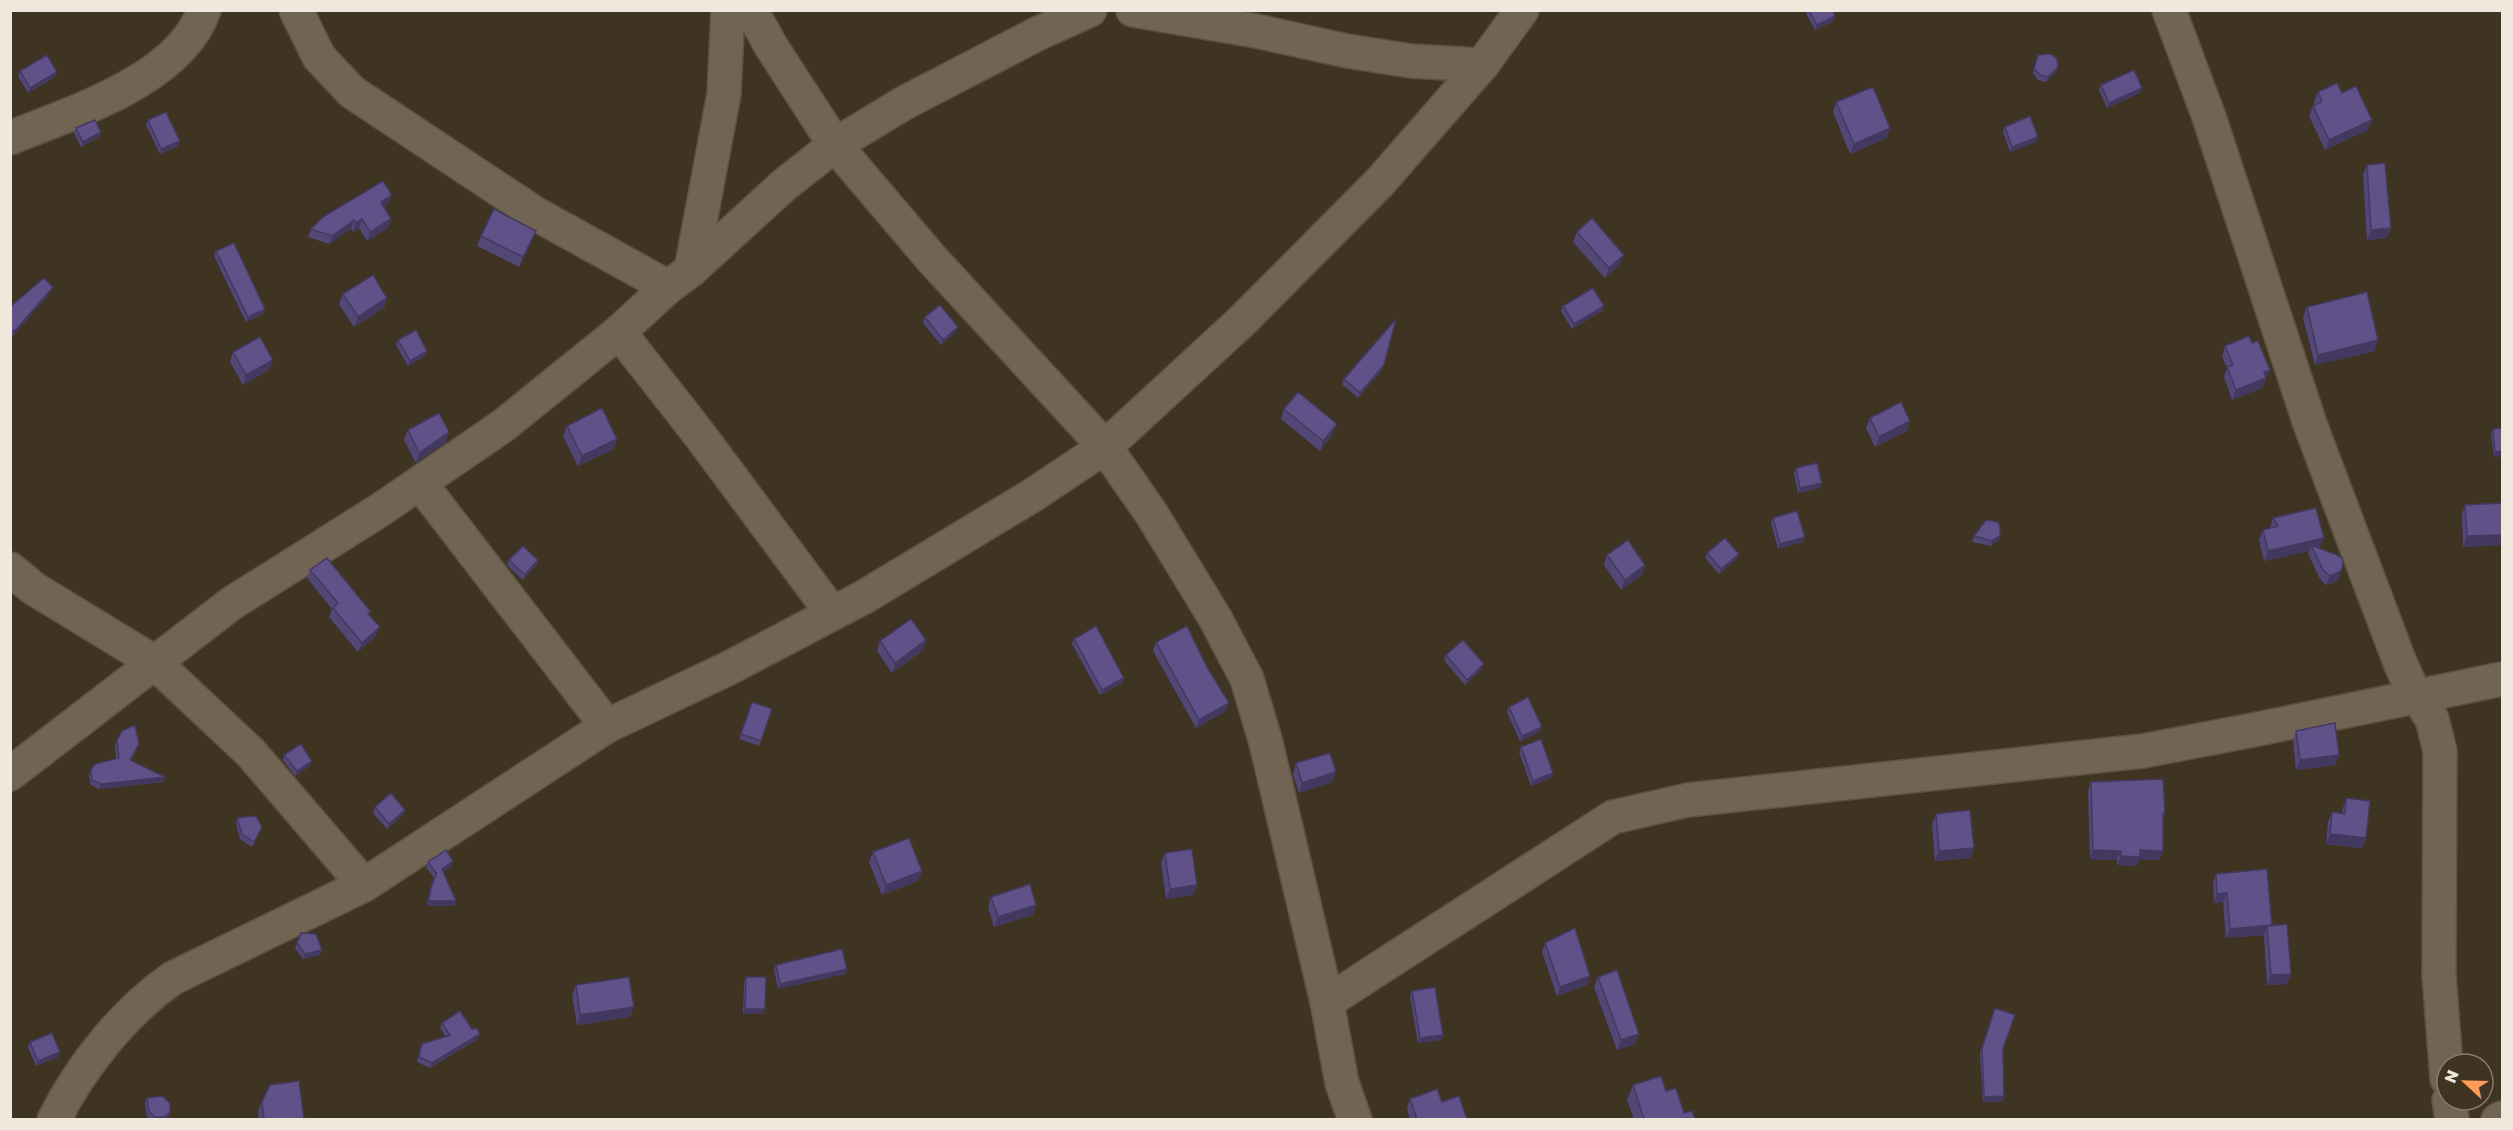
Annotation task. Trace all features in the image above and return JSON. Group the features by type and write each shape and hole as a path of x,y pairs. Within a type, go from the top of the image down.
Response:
{"street":[{"path":"10,138 127,89 169,61 200,24 204,10"},
{"path":"296,10 319,57 352,92 536,214 679,279"},
{"path":"679,279 724,94 728,10"},
{"path":"751,10 771,46 835,145 931,258 1105,447 1151,513 1198,589 1247,679 1266,743 1327,1002 1342,1083 1355,1119"},
{"path":"10,774 232,603 420,483 504,425 619,332 784,185 835,145 904,103 1037,34 1090,10"},
{"path":"1133,10 1347,51 1411,61 1482,65"},
{"path":"54,1119 81,1076 104,1046 150,994 173,978 364,885 607,726 727,669 864,597 1033,495 1105,447 1243,320 1380,182 1482,65 1522,10"},
{"path":"2169,10 2209,117 2310,424 2399,660 2417,697 2432,719 2440,751 2439,975 2445,1052"},
{"path":"619,332 699,434 832,612"},
{"path":"420,483 607,726"},
{"path":"10,569 33,588 154,662 251,753 364,885"},
{"path":"1327,1002 1613,817 1688,800 2143,751 2502,679"}],"building":[{"path":"1809,10 1833,10 1835,16 1817,25"},
{"path":"2051,54 2057,59 2058,67 2048,77 2040,75 2034,68 2038,55"},
{"path":"47,55 57,72 30,88 20,71"},
{"path":"2134,70 2142,88 2109,103 2101,85"},
{"path":"2337,83 2342,93 2356,86 2372,120 2329,140 2313,106 2322,101 2318,92"},
{"path":"1873,87 1890,128 1854,144 1836,102"},
{"path":"166,112 180,141 161,149 148,120"},
{"path":"2030,116 2038,137 2012,147 2005,127"},
{"path":"95,120 101,132 83,142 76,128"},
{"path":"2385,163 2391,228 2371,230 2367,165"},
{"path":"383,181 392,195 381,202 391,219 370,232 362,219 356,223 354,220 332,236 311,229 323,217"},
{"path":"494,209 536,231 523,257 481,236"},
{"path":"1592,218 1624,255 1609,268 1577,232"},
{"path":"234,243 265,309 248,317 216,251"},
{"path":"373,275 387,298 358,317 343,294"},
{"path":"44,278 53,287 14,332 10,330 10,307"},
{"path":"1593,288 1604,306 1574,324 1563,306"},
{"path":"2367,292 2378,340 2318,355 2307,307"},
{"path":"940,305 958,327 943,340 925,317"},
{"path":"1396,319 1384,365 1360,393 1344,379"},
{"path":"416,330 427,351 410,361 398,340"},
{"path":"2249,336 2252,343 2258,341 2270,370 2264,372 2266,378 2236,390 2227,367 2233,365 2225,346"},
{"path":"260,337 273,360 246,375 233,352"},
{"path":"1298,392 1337,424 1323,441 1284,409"},
{"path":"1901,402 1910,421 1879,437 1870,418"},
{"path":"602,408 617,439 582,456 567,426"},
{"path":"439,413 449,432 419,453 408,430"},
{"path":"2502,428 2502,451 2495,452 2493,429"},
{"path":"1817,463 1822,483 1800,488 1796,468"},
{"path":"2502,503 2502,535 2467,536 2465,505"},
{"path":"2316,508 2324,538 2268,551 2263,530 2278,526 2273,518"},
{"path":"1797,511 1805,537 1780,544 1773,518"},
{"path":"1986,520 1998,522 2000,527 2000,536 1992,541 1974,536"},
{"path":"1725,538 1739,554 1721,569 1707,553"},
{"path":"1628,540 1645,565 1625,580 1607,555"},
{"path":"2311,545 2342,558 2341,571 2330,576 2323,570"},
{"path":"523,546 538,560 525,575 509,560"},
{"path":"327,558 371,612 368,614 380,627 362,643 333,608 338,603 310,570"},
{"path":"911,619 926,640 895,663 880,641"},
{"path":"1096,626 1124,678 1102,690 1074,639"},
{"path":"1187,626 1207,667 1229,703 1199,720 1156,642"},
{"path":"1463,640 1484,664 1467,680 1446,655"},
{"path":"1528,697 1542,727 1522,736 1509,707"},
{"path":"752,702 772,709 761,741 741,734"},
{"path":"2335,723 2339,755 2300,760 2296,731"},
{"path":"135,725 139,744 130,760 165,777 101,784 92,780 91,770 95,764 119,758 117,740 122,731"},
{"path":"1541,739 1553,773 1533,781 1521,747"},
{"path":"301,744 312,761 297,771 284,755"},
{"path":"1330,753 1336,772 1302,783 1296,763"},
{"path":"2163,779 2165,813 2163,813 2163,851 2140,850 2140,857 2121,856 2121,851 2093,850 2091,782"},
{"path":"391,793 405,810 389,824 375,807"},
{"path":"2346,798 2370,801 2366,838 2330,834 2332,812 2345,814"},
{"path":"1970,810 1974,848 1939,851 1936,814"},
{"path":"256,816 262,827 254,842 242,834 237,818"},
{"path":"909,838 922,871 886,885 873,852"},
{"path":"1192,849 1197,885 1170,889 1165,853"},
{"path":"446,850 453,861 442,869 456,901 429,901 437,872 428,862"},
{"path":"2267,869 2272,925 2230,929 2227,893 2217,894 2216,874"},
{"path":"1030,884 1036,905 998,917 991,897"},
{"path":"2287,924 2291,974 2271,975 2267,926"},
{"path":"1575,928 1590,976 1560,987 1545,943"},
{"path":"301,933 316,934 322,950 305,954 297,943"},
{"path":"842,949 847,969 780,984 776,965"},
{"path":"1617,970 1639,1034 1621,1040 1598,977"},
{"path":"629,977 634,1007 580,1015 576,985"},
{"path":"746,977 766,977 765,1009 745,1009"},
{"path":"1435,987 1443,1035 1420,1038 1412,991"},
{"path":"1995,1008 2015,1015 2003,1049 2004,1096 1984,1097 1982,1048"},
{"path":"460,1011 472,1029 477,1028 480,1034 432,1063 419,1057 422,1044 450,1035 442,1023"},
{"path":"52,1033 60,1052 38,1061 30,1042"},
{"path":"1661,1076 1666,1091 1676,1088 1684,1113 1692,1111 1695,1119 1644,1119 1633,1085"},
{"path":"299,1081 304,1119 264,1119 262,1102 270,1085"},
{"path":"1437,1089 1442,1102 1459,1096 1467,1119 1417,1119 1410,1099"},
{"path":"162,1096 170,1103 170,1113 163,1117 154,1117 149,1111 147,1098"}]}
